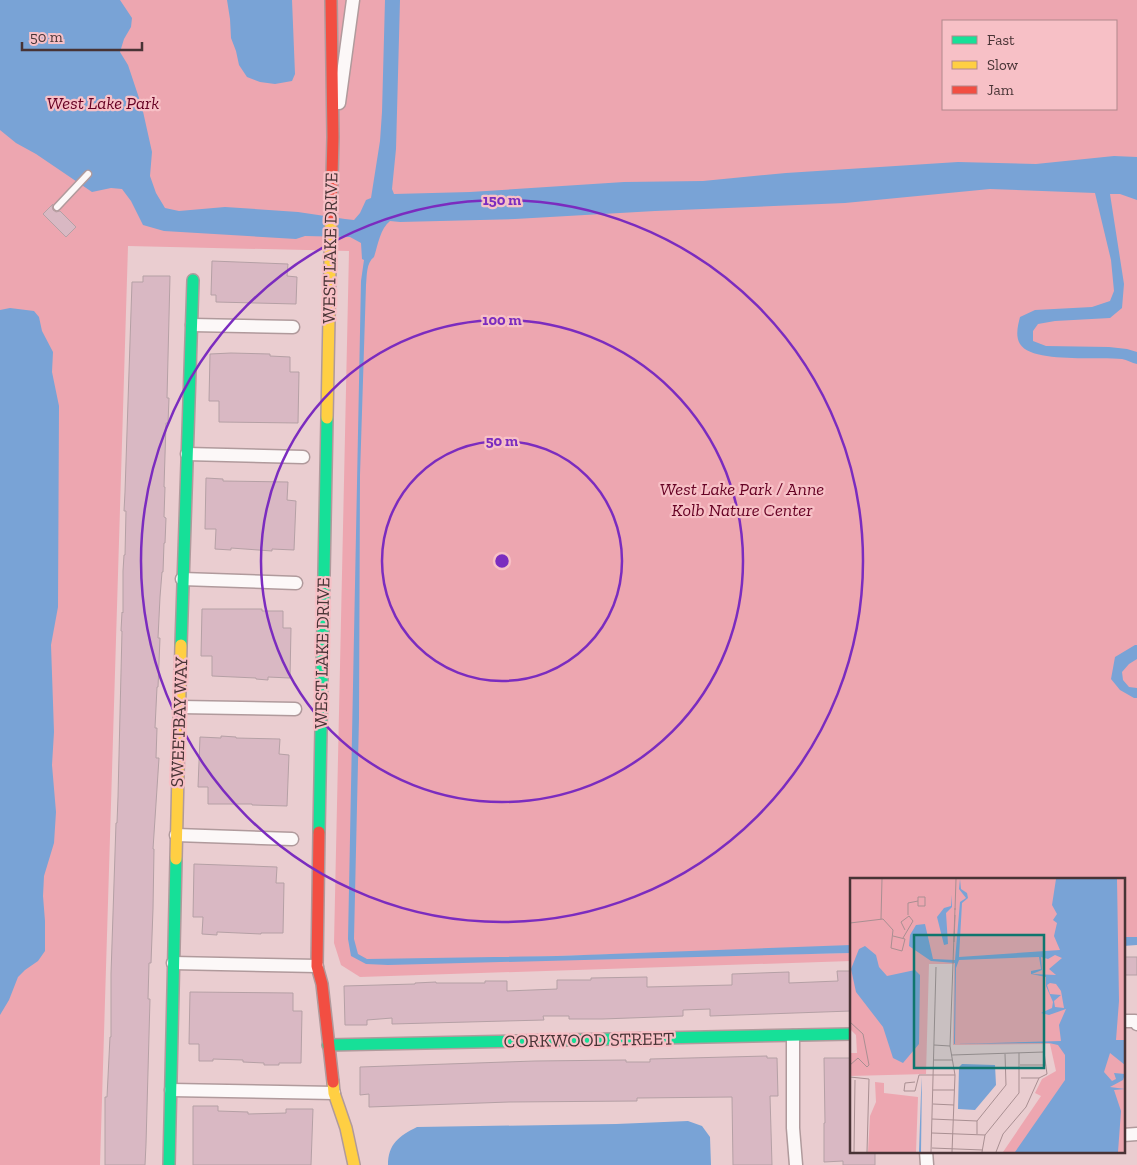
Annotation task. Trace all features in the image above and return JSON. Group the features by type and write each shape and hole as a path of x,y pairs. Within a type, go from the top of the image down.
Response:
{"street":[{"name":"WEST LAKE DRIVE","path":"332,0 333,137 317,966 322,984 334,1093 346,1128 354,1165"},
{"name":"WEST LAKE DRIVE","path":"333,137 353,0"},
{"name":"SWEETBAY WAY","path":"169,1165 182,579 193,280"},
{"path":"192,325 293,327"},
{"path":"187,454 303,458"},
{"path":"182,579 296,583"},
{"path":"180,707 295,709"},
{"path":"176,835 292,840"},
{"path":"173,963 317,966"},
{"name":"CORKWOOD STREET","path":"328,1045 850,1034"},
{"path":"793,1036 793,1128 796,1165"},
{"path":"171,1090 334,1093"},
{"path":"1124,1135 1137,1134"},
{"path":"926,1152 928,1165"}],"lane":[{"path":"57,207 88,174"}],"green space":[{"name":"West Lake Park / Anne Kolb Nature Center","path":"0,0 1137,0 1137,939 1124,939 1124,878 850,878 850,947 364,962 850,953 850,961 360,977 341,965 334,943 349,251 128,246 100,1165 0,1165"}],"water":[{"path":"0,0 120,0 132,18 131,27 124,39 120,52 128,65 142,107 152,152 150,176 156,193 165,208 179,211 225,207 298,212 354,220 360,213 366,200 371,198 380,141 385,0 400,0 396,149 392,189 394,194 470,192 624,182 703,181 786,173 958,162 1036,164 1114,156 1137,157 1137,200 1120,194 1110,194 1124,284 1122,308 1110,318 1055,321 1038,324 1033,331 1033,341 1046,346 1127,349 1137,352 1137,364 1122,359 1067,358 1038,354 1027,350 1020,344 1018,338 1017,331 1020,317 1035,310 1092,307 1110,301 1114,291 1111,260 1095,193 990,189 845,203 515,219 390,221 382,233 374,257 368,266 360,475 359,718 354,939 358,954 367,959 557,956 850,945 850,953 388,965 366,964 351,956 348,939 361,281 364,260 362,259 361,243 350,237 305,236 296,239 164,231 143,225 131,201 122,189 111,188 92,192 36,154 16,143 0,130"},
{"path":"227,0 292,0 295,74 292,81 275,84 260,82 247,77 239,65 231,38"},
{"path":"10,308 34,311 39,317 42,331 53,352 52,372 59,406 58,607 51,645 54,732 52,765 56,812 54,843 44,876 45,951 38,961 18,977 9,1000 0,1015 0,310"},
{"path":"1137,645 1137,659 1122,672 1123,680 1129,687 1137,688 1137,698 1120,690 1111,679 1115,657"},
{"path":"1124,937 1137,937 1137,945 1124,946"},
{"path":"688,1121 702,1126 710,1137 711,1165 388,1165 392,1146 400,1137 417,1127"}],"building":[{"path":"53,204 53,210 56,212 60,211 76,227 66,237 43,214"},
{"path":"212,261 288,264 287,276 297,277 296,304 216,302 216,295 211,295"},
{"path":"143,276 170,276 167,398 169,398 168,423 166,423 164,487 164,517 166,518 160,597 158,638 160,638 155,728 157,728 156,758 159,758 153,849 151,963 149,963 148,999 150,999 146,1144 145,1165 105,1165 105,1097 107,1097 111,1037 111,974 118,797 121,631 126,511 124,511 132,282 143,282"},
{"path":"210,354 270,354 270,356 290,357 290,372 299,372 298,423 219,422 219,401 209,401"},
{"path":"206,478 223,479 223,481 288,482 287,500 296,501 294,550 215,549 216,529 205,529"},
{"path":"202,609 283,611 283,628 291,628 290,678 268,677 268,680 212,676 212,656 201,656"},
{"path":"221,736 280,739 279,754 289,755 287,806 208,804 208,787 198,787 200,737 221,738"},
{"path":"194,864 277,867 276,883 284,883 283,933 217,932 217,935 202,934 203,917 193,917"},
{"path":"1124,957 1137,957 1137,975 1124,975"},
{"path":"837,971 850,971 850,1011 710,1016 710,1009 683,1010 683,1016 569,1019 569,1016 543,1016 544,1020 392,1024 392,1018 367,1020 367,1025 345,1025 344,986 507,981 507,991 557,989 557,980 647,977 647,987 732,985 732,974 789,972 789,983 838,981"},
{"path":"190,992 293,993 293,1011 302,1011 301,1063 264,1065 264,1063 243,1062 243,1060 213,1059 213,1061 199,1061 199,1044 189,1044"},
{"path":"767,1056 767,1058 777,1058 778,1096 770,1096 772,1165 733,1165 732,1097 637,1098 637,1101 509,1102 369,1107 369,1094 360,1095 360,1067 535,1061 626,1060 626,1062 650,1062 650,1059"},
{"path":"824,1058 850,1058 850,1152 875,1152 875,1165 843,1165 843,1161 824,1162"},
{"path":"193,1106 218,1106 218,1111 248,1112 248,1114 286,1113 286,1109 313,1109 311,1165 193,1165"}],"traffic: fast":[{"path":"181,645 193,280"},
{"path":"319,832 327,418"},
{"path":"169,1165 176,859"},
{"path":"328,1045 850,1034"}],"traffic: slow":[{"path":"327,418 331,215"},
{"path":"176,859 181,645"},
{"path":"333,1082 334,1093 346,1128 354,1165"}],"traffic: jam":[{"path":"331,0 333,137 331,215"},
{"path":"319,832 317,966 322,984 333,1082"}],"park label":[{"name":"West Lake Park","path":"103,103"}]}
